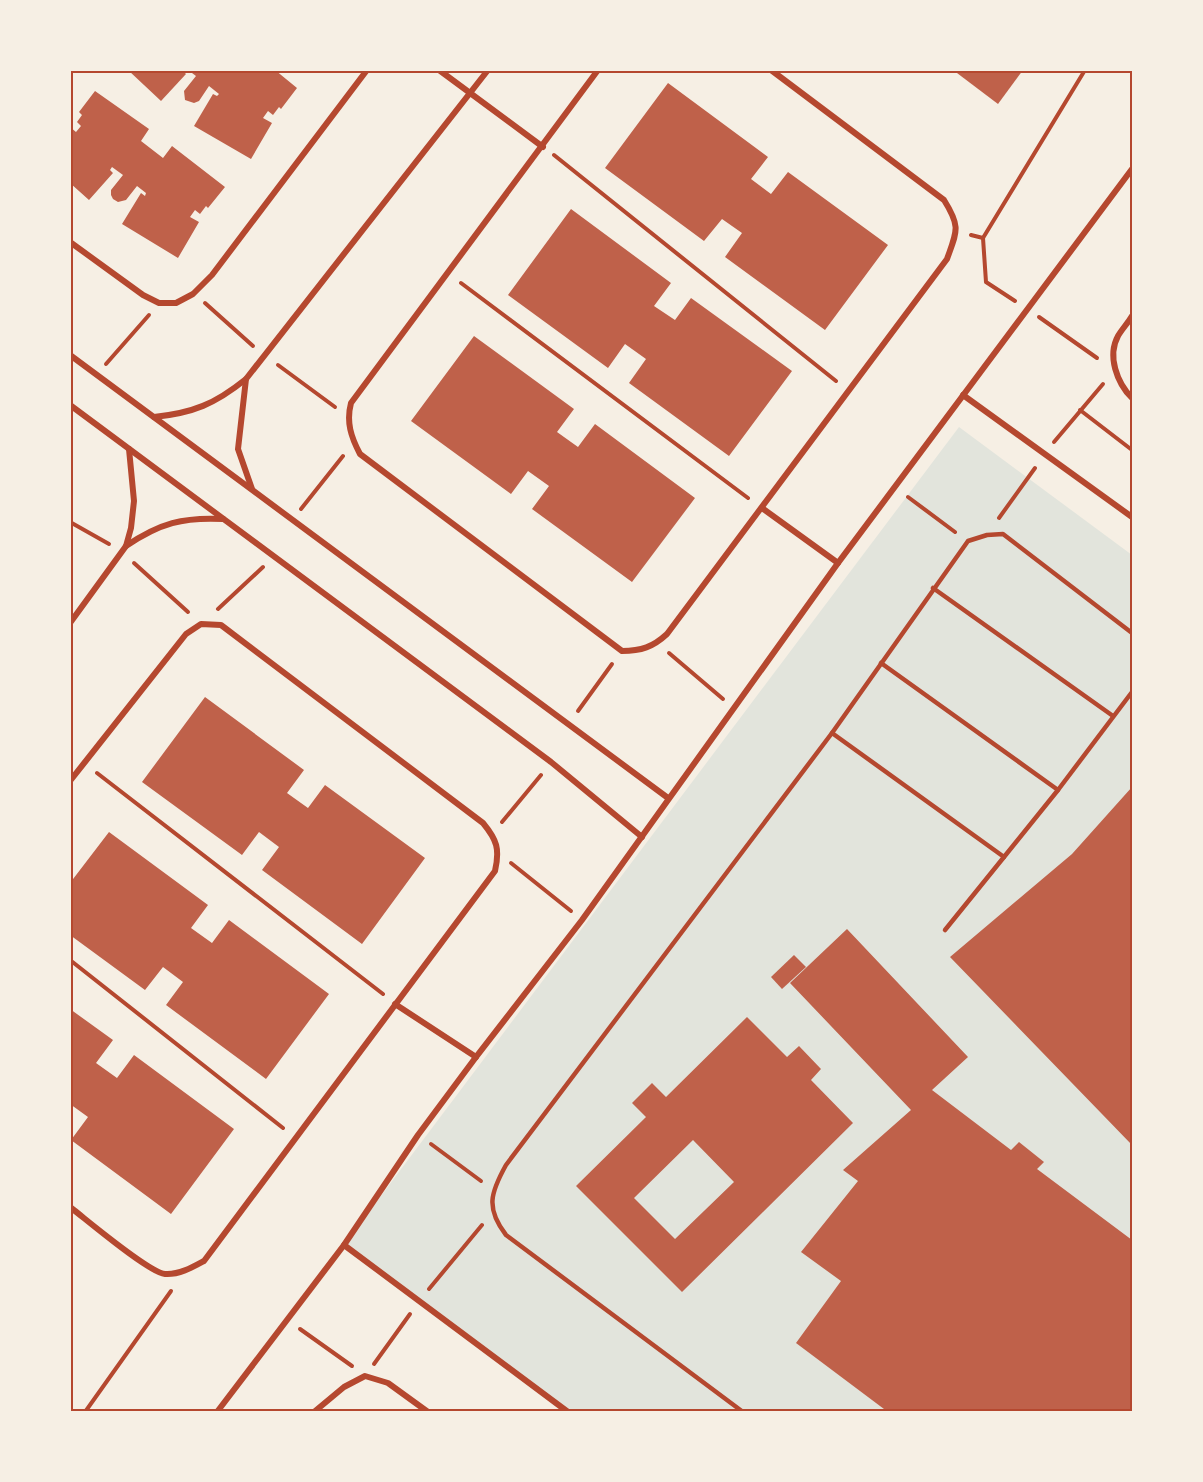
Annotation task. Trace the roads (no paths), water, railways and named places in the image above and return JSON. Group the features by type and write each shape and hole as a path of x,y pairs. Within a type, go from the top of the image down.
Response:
{"street":[{"path":"70,242 143,295 159,303 176,303 193,294 212,275 367,70"},
{"path":"439,70 543,147"},
{"path":"154,417 179,414 204,407 226,395 246,379 488,70"},
{"path":"598,70 351,403 348,416 353,442 360,454 622,651 646,649 667,634 947,259 957,232 955,217 944,201 771,70"},
{"path":"217,1412 344,1245 418,1135 582,920 838,563 1132,169"},
{"path":"1132,316 1118,336 1113,352 1115,370 1125,390 1132,398"},
{"path":"70,355 668,798"},
{"path":"246,379 238,449 253,491"},
{"path":"963,395 1132,517"},
{"path":"70,405 551,762 642,837"},
{"path":"124,549 131,528 134,501 129,449"},
{"path":"762,508 838,563"},
{"path":"70,623 124,549 143,535 168,523 196,517 224,519"},
{"path":"70,781 186,634 201,624 220,625 473,816 492,834 499,854 495,871 204,1261 185,1271 165,1274 147,1266 70,1208"},
{"path":"395,1004 476,1057"},
{"path":"344,1245 568,1412"},
{"path":"314,1412 344,1387 365,1376 388,1383 428,1412"}],"lane":[{"path":"743,1412 506,1235 493,1212 491,1203 493,1190 506,1165 832,733 968,541 1003,534 1132,633"},
{"path":"933,588 1113,717"},
{"path":"881,663 1058,790"},
{"path":"945,930 1058,790 1132,692"},
{"path":"832,733 1004,857"}]}
